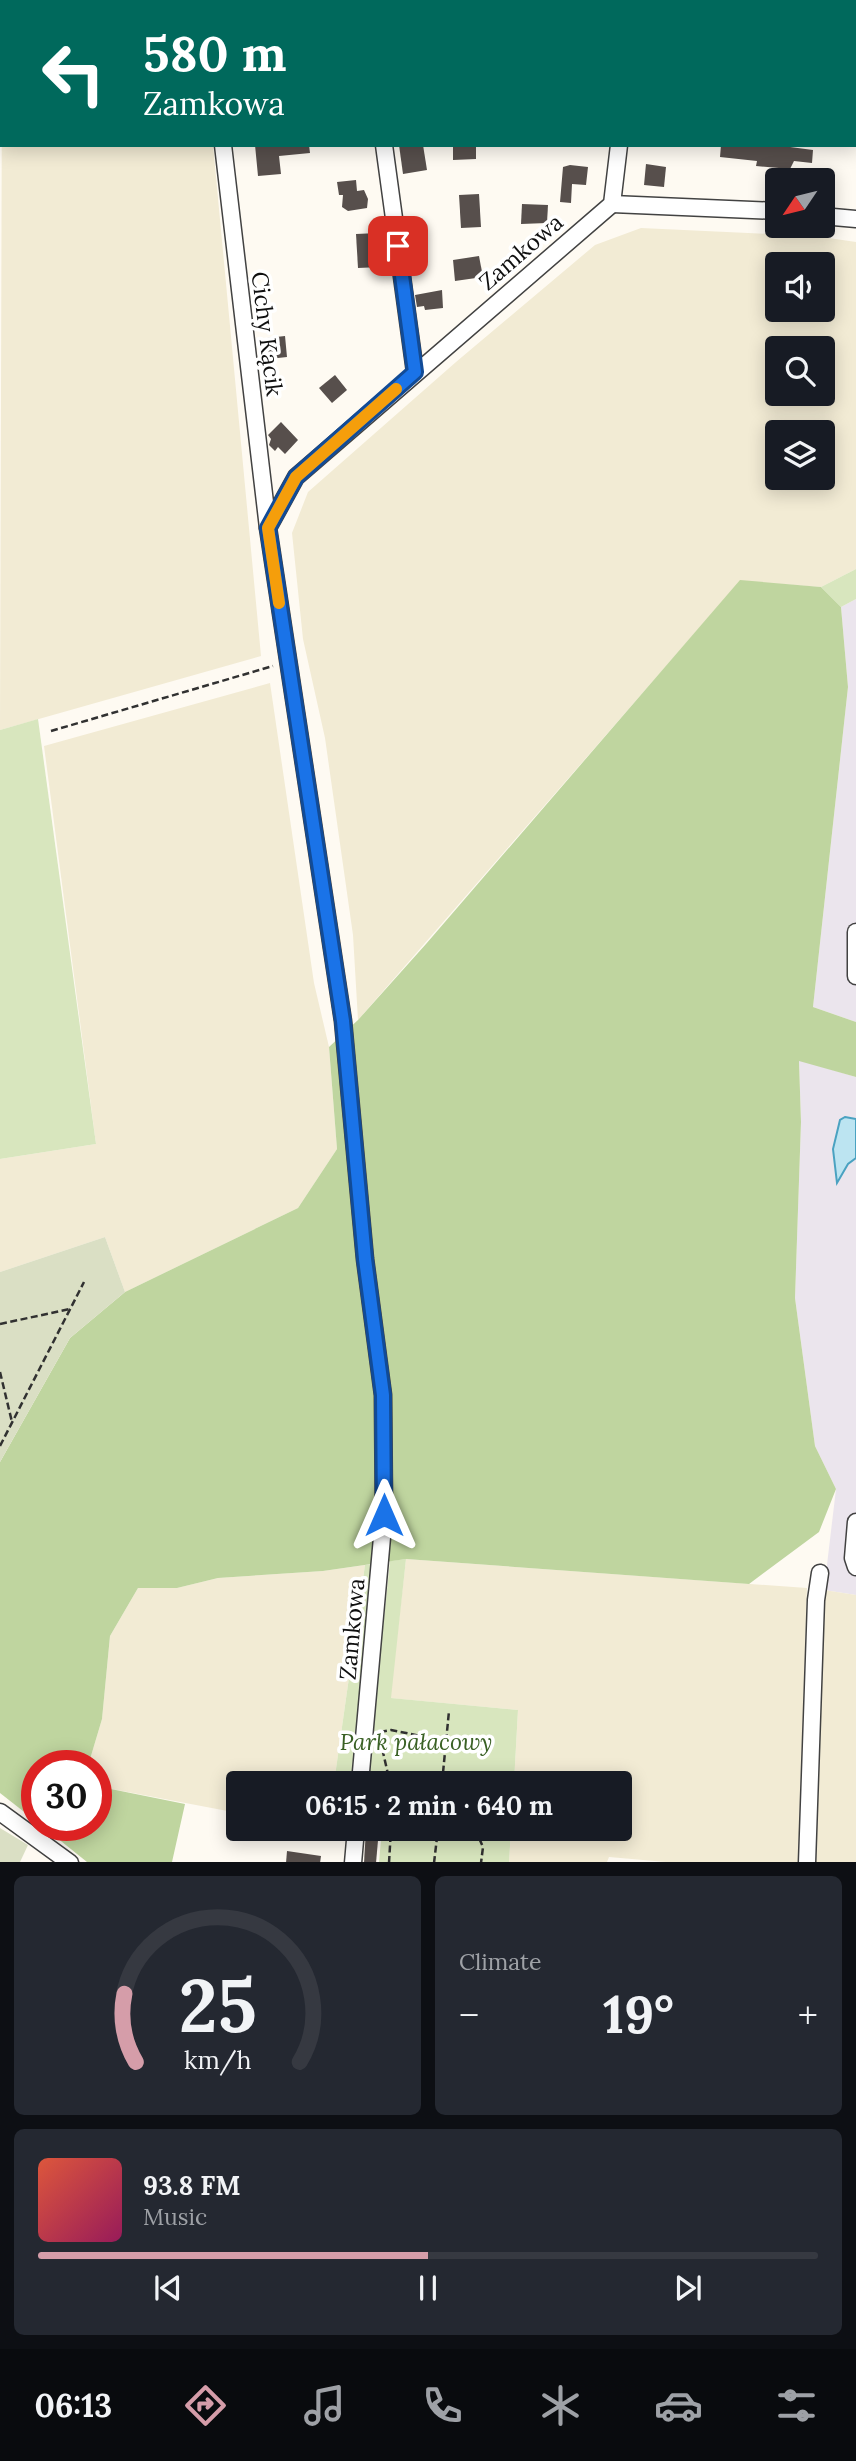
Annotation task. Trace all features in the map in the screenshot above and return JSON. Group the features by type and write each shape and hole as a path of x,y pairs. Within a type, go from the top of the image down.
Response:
{"street":[{"name":"Cichy Kącik","path":"223,147 268,528"},
{"path":"384,147 415,372"},
{"path":"619,147 612,204 765,211"},
{"name":"Zamkowa","path":"361,1771 384,1515 383,1395 365,1259 343,1021 268,528 296,477 612,204"},
{"path":"835,217 856,219"},
{"path":"856,932 856,976"},
{"path":"856,1522 853,1558 856,1567"},
{"path":"807,1862 816,1600 820,1573"},
{"path":"0,1812 69,1862"},
{"path":"352,1862 355,1841"}],"path":[{"path":"51,731 288,661"},
{"path":"0,1446 84,1282"},
{"path":"0,1324 70,1309"},
{"path":"0,1372 12,1422"},
{"path":"443,1771 449,1711"},
{"path":"386,1771 380,1731 421,1736"},
{"path":"389,1862 391,1841"},
{"path":"434,1862 437,1841"},
{"path":"480,1841 483,1847 481,1862"}],"shaded area":[{"path":"2,147 213,147 261,656 0,730"},
{"path":"641,228 765,234 765,238 829,238 856,242 856,569 821,587 740,581 358,1020 353,935 325,738 303,639 292,533 308,492 595,245"},
{"path":"856,599 856,1022 813,1007 848,687 841,607"},
{"path":"270,683 314,983 329,1047 337,1149 298,1208 125,1292 105,1237 0,1272 0,1159 96,1144 44,746"},
{"path":"799,1060 856,1077 856,1595 824,1590 836,1489 815,1446 795,1298 801,1122"},
{"path":"406,1559 807,1588 798,1862 666,1862 609,1857 607,1862 509,1862 510,1841 632,1841 632,1771 515,1771 518,1710 390,1698"},
{"path":"365,1565 336,1771 226,1771 226,1811 112,1789 112,1750 93,1750 102,1719 110,1636 138,1588 177,1588 218,1578 323,1571"},
{"path":"824,1590 856,1595 856,1862 816,1862"}],"green space":[{"path":"856,569 856,599 841,607 821,587"},
{"path":"740,580 821,587 841,607 848,687 813,1007 856,1022 856,1077 799,1061 801,1122 795,1298 815,1446 836,1489 819,1532 749,1584 406,1559 323,1571 218,1578 177,1588 138,1588 110,1636 102,1719 93,1750 21,1750 21,1809 0,1793 0,1462 70,1338 125,1292 298,1208 337,1149 329,1047 358,1020"},
{"path":"38,719 96,1144 0,1159 0,730"},
{"path":"105,1237 125,1292 70,1338 0,1462 0,1272"},
{"name":"Park pałacowy","path":"406,1559 391,1698 518,1710 515,1771 368,1771 390,1561"},
{"path":"373,1564 352,1771 336,1771 365,1565"},
{"path":"112,1789 185,1804 172,1862 87,1862 61,1841 112,1841"},
{"path":"0,1828 28,1845 20,1862 0,1862"},
{"path":"381,1841 510,1841 509,1862 379,1862"}],"water":[{"path":"845,1117 856,1119 856,1158 848,1164 837,1183 833,1149 840,1120"}],"building":[{"path":"255,147 309,147 310,153 279,156 281,174 258,176"},
{"path":"399,147 423,147 427,170 403,174"},
{"path":"453,147 476,147 476,159 453,160"},
{"path":"721,147 790,147 813,150 812,163 794,161 790,168 756,166 757,161 720,157"},
{"path":"646,164 666,167 664,187 644,185"},
{"path":"563,167 588,167 586,185 572,184 571,203 560,202"},
{"path":"356,180 357,191 364,190 368,199 367,208 348,211 342,207 343,195 339,195 337,182"},
{"path":"479,194 481,227 461,228 459,195"},
{"path":"522,204 548,205 547,223 521,224"},
{"path":"378,233 380,267 358,268 356,234"},
{"path":"479,256 483,277 455,281 453,260"},
{"path":"442,290 443,308 425,310 424,306 417,307 415,295"},
{"path":"285,336 287,357 269,359 267,338"},
{"path":"335,375 347,390 332,403 319,388"},
{"path":"281,422 298,440 285,454 278,447 275,451 269,445 271,439 268,435"},
{"path":"365,1841 378,1841 376,1862 364,1862"},
{"path":"287,1851 321,1856 320,1862 286,1862"}],"slow traffic":[{"path":"279,603 268,528 296,477 396,389"}],"route":[{"path":"384,1515 383,1395 365,1259 343,1021 268,528 296,477 415,372 398,246"}]}
